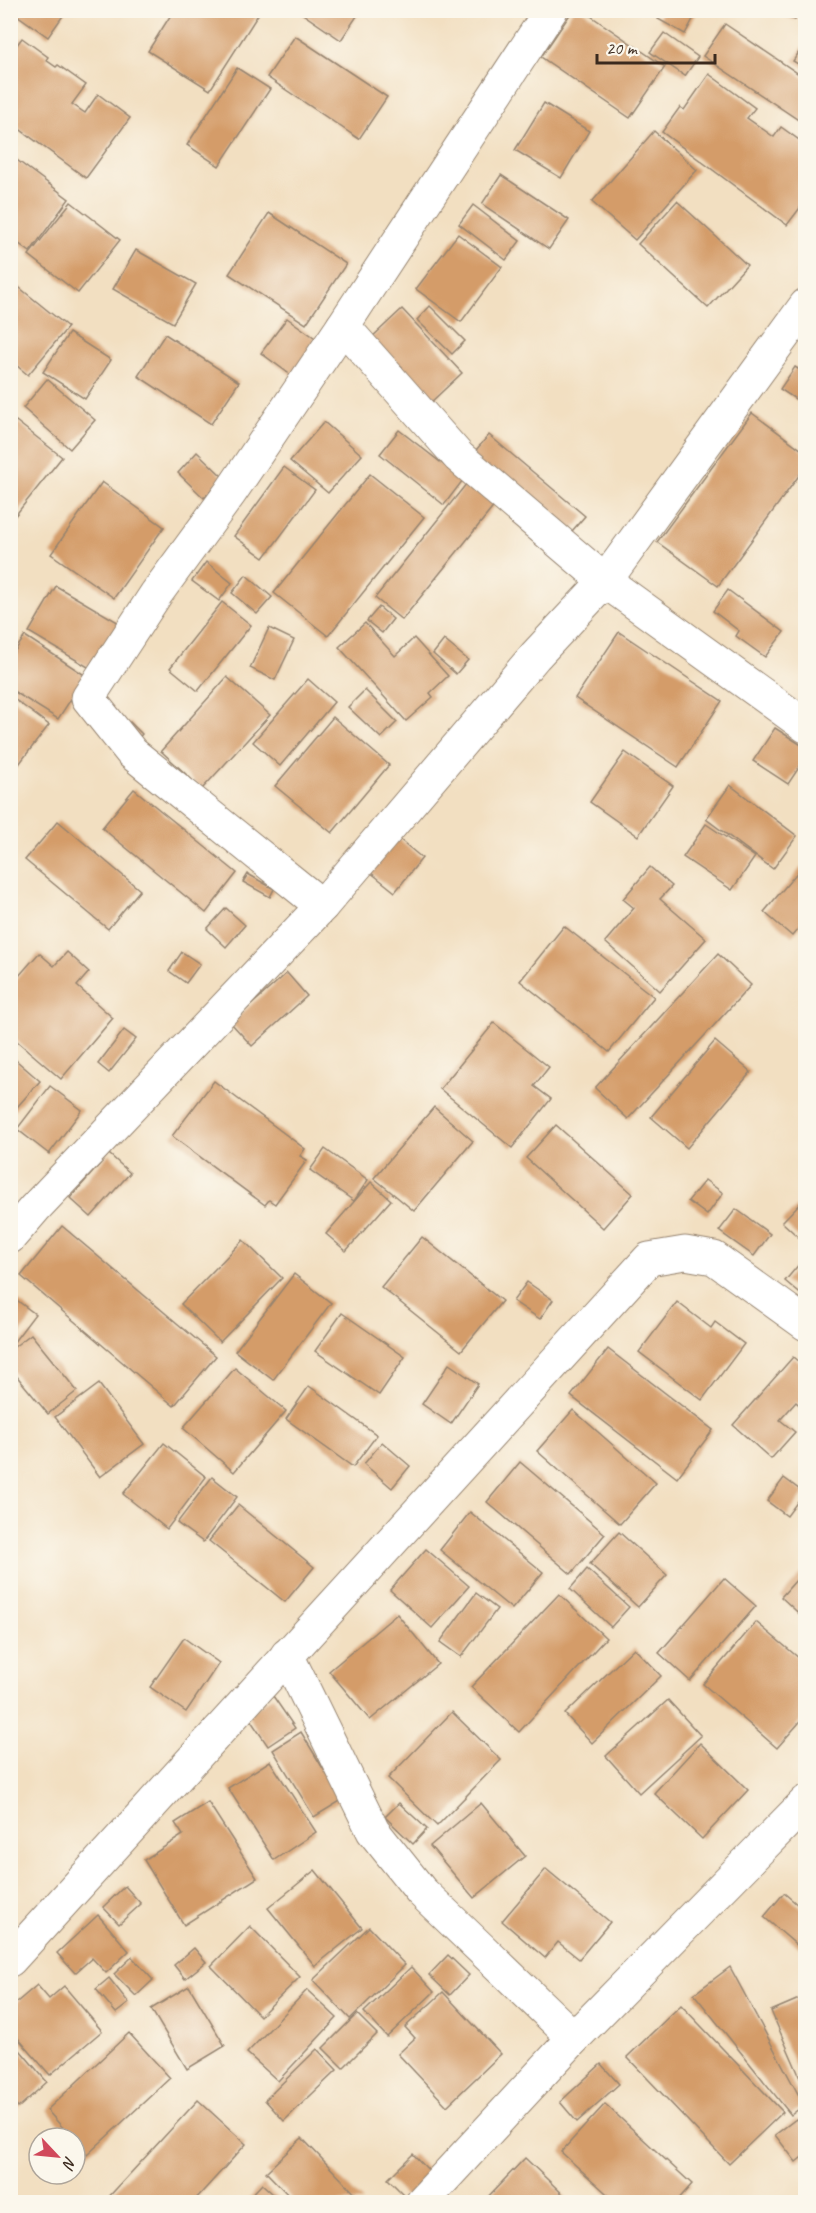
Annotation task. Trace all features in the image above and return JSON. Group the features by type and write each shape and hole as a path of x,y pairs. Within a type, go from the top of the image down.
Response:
{"street":[{"path":"322,906 132,753 88,698 156,594 230,493 343,326 551,10"},
{"path":"10,1237 322,906 535,656 605,581 806,305"},
{"path":"343,326 459,457 605,581 806,726"},
{"path":"10,1960 649,1259 685,1253 714,1258 806,1324"},
{"path":"287,1655 373,1832 421,1891 574,2038"},
{"path":"422,2202 574,2038 806,1802"}],"building":[{"path":"20,10 67,10 48,37 17,15"},
{"path":"174,10 261,10 210,90 148,51"},
{"path":"297,10 361,10 341,40"},
{"path":"573,10 582,10 665,67 630,118 541,57"},
{"path":"663,10 698,10 685,34 658,19"},
{"path":"767,10 798,10 795,20"},
{"path":"725,24 806,79 806,125 703,56"},
{"path":"664,33 698,57 685,76 650,52"},
{"path":"295,36 387,97 359,139 267,77"},
{"path":"22,38 48,57 46,60 56,67 58,65 86,85 72,104 85,113 98,94 130,118 86,178 10,122 10,54"},
{"path":"806,42 806,69 793,61"},
{"path":"237,68 270,89 219,166 187,145"},
{"path":"709,74 755,108 747,118 774,137 781,127 806,145 806,200 787,225 662,132 680,107 684,110"},
{"path":"544,103 589,131 561,178 515,150"},
{"path":"654,131 697,170 635,240 592,202"},
{"path":"10,155 69,199 30,252 10,237"},
{"path":"501,175 569,220 549,249 482,204"},
{"path":"677,201 747,265 708,308 638,244"},
{"path":"71,202 120,240 78,293 29,255"},
{"path":"473,205 520,241 506,260 459,224"},
{"path":"269,213 346,264 306,324 229,274"},
{"path":"458,234 502,267 461,322 416,289"},
{"path":"136,250 196,284 173,323 113,289"},
{"path":"10,280 68,327 28,375 10,360"},
{"path":"430,306 465,341 452,354 417,320"},
{"path":"402,309 462,373 429,404 369,340"},
{"path":"287,318 325,345 299,381 261,353"},
{"path":"69,333 111,360 85,399 43,372"},
{"path":"165,334 239,382 211,424 138,376"},
{"path":"795,367 806,374 806,406 780,389"},
{"path":"47,379 95,420 70,449 23,408"},
{"path":"752,413 806,453 806,466 718,586 657,542"},
{"path":"16,421 62,457 10,522 10,427"},
{"path":"324,422 362,455 328,493 290,461"},
{"path":"399,430 463,480 444,505 380,454"},
{"path":"489,435 585,516 566,538 470,457"},
{"path":"197,452 223,477 204,498 178,473"},
{"path":"284,467 315,490 264,558 234,536"},
{"path":"370,474 424,517 328,636 274,593"},
{"path":"102,482 164,527 114,598 51,554"},
{"path":"467,483 495,505 402,620 375,598"},
{"path":"206,562 232,583 219,601 192,581"},
{"path":"246,575 272,597 257,614 232,593"},
{"path":"56,586 121,624 93,670 29,632"},
{"path":"728,590 784,632 765,657 736,636 739,631 713,611"},
{"path":"222,602 251,625 198,691 170,668"},
{"path":"379,607 393,619 382,633 367,621"},
{"path":"365,623 395,656 414,638 448,676 430,693 433,697 406,721 339,647"},
{"path":"269,628 294,640 275,680 250,668"},
{"path":"619,632 722,701 678,767 575,698"},
{"path":"25,636 86,676 58,719 10,689 10,658"},
{"path":"444,640 468,660 456,674 433,654"},
{"path":"227,677 270,715 202,789 161,751"},
{"path":"308,679 334,702 280,766 253,742"},
{"path":"365,690 397,722 381,738 348,707"},
{"path":"10,696 49,725 16,768 10,764"},
{"path":"333,717 389,765 332,833 275,786"},
{"path":"130,722 142,734 136,741 123,729"},
{"path":"775,728 806,748 806,757 788,784 753,761"},
{"path":"625,752 673,786 638,836 590,802"},
{"path":"730,785 797,836 773,869 706,819"},
{"path":"134,789 237,873 206,913 102,828"},
{"path":"58,821 140,890 108,929 25,860"},
{"path":"706,824 755,857 732,890 683,857"},
{"path":"398,838 422,858 395,892 370,872"},
{"path":"806,862 806,920 792,936 764,912"},
{"path":"650,867 672,886 660,899 706,939 660,991 605,942 634,908 623,899"},
{"path":"248,874 274,889 270,897 243,882"},
{"path":"226,908 245,925 226,947 207,929"},
{"path":"564,926 654,997 609,1052 520,981"},
{"path":"67,952 89,972 77,986 113,1018 61,1079 10,1035 10,986 39,953 54,966"},
{"path":"182,952 200,964 186,983 169,971"},
{"path":"718,954 751,985 628,1119 595,1088"},
{"path":"287,973 307,996 252,1046 231,1023"},
{"path":"494,1023 549,1067 534,1086 551,1099 512,1148 440,1089"},
{"path":"124,1030 136,1039 109,1073 98,1064"},
{"path":"715,1041 751,1072 687,1148 651,1117"},
{"path":"10,1055 40,1081 10,1115"},
{"path":"214,1081 305,1149 300,1156 307,1160 275,1204 269,1200 265,1205 172,1136"},
{"path":"50,1086 82,1110 49,1154 17,1129"},
{"path":"434,1107 473,1141 414,1211 374,1178"},
{"path":"556,1125 633,1194 603,1228 526,1158"},
{"path":"325,1149 368,1180 354,1201 310,1170"},
{"path":"109,1154 130,1173 91,1217 70,1198"},
{"path":"705,1180 723,1193 707,1215 688,1201"},
{"path":"371,1182 391,1200 346,1251 326,1234"},
{"path":"806,1197 806,1244 782,1222"},
{"path":"736,1209 770,1234 754,1256 719,1231"},
{"path":"62,1226 216,1356 174,1406 21,1276"},
{"path":"422,1237 502,1301 461,1351 381,1287"},
{"path":"243,1240 282,1278 220,1342 181,1304"},
{"path":"806,1256 806,1296 804,1297 785,1281"},
{"path":"294,1274 331,1303 273,1380 235,1351"},
{"path":"527,1282 553,1300 540,1319 513,1301"},
{"path":"10,1295 35,1314 10,1347"},
{"path":"677,1302 711,1328 715,1322 744,1344 702,1400 639,1352"},
{"path":"342,1313 405,1357 379,1395 315,1351"},
{"path":"31,1334 77,1391 48,1414 10,1368 10,1350"},
{"path":"608,1349 713,1430 677,1478 571,1396"},
{"path":"793,1357 806,1368 806,1411 796,1402 780,1420 795,1432 771,1459 733,1425"},
{"path":"449,1364 478,1384 451,1424 422,1404"},
{"path":"235,1368 286,1411 234,1472 183,1428"},
{"path":"99,1384 144,1444 100,1477 55,1417"},
{"path":"309,1386 377,1435 353,1467 286,1419"},
{"path":"573,1410 656,1483 620,1524 537,1451"},
{"path":"382,1442 410,1466 392,1488 364,1464"},
{"path":"164,1443 206,1477 167,1529 123,1494"},
{"path":"520,1462 605,1534 571,1574 487,1502"},
{"path":"212,1477 237,1497 203,1542 177,1523"},
{"path":"784,1478 804,1493 787,1516 767,1501"},
{"path":"238,1505 314,1567 285,1602 209,1541"},
{"path":"470,1512 543,1572 512,1609 440,1550"},
{"path":"619,1532 667,1575 638,1607 590,1564"},
{"path":"426,1549 469,1586 432,1628 390,1590"},
{"path":"587,1569 629,1607 611,1627 570,1589"},
{"path":"806,1569 806,1620 781,1597"},
{"path":"724,1578 756,1606 690,1681 659,1653"},
{"path":"476,1593 497,1609 461,1657 440,1642"},
{"path":"559,1594 606,1638 519,1732 471,1687"},
{"path":"397,1614 438,1664 370,1720 329,1671"},
{"path":"756,1622 806,1664 806,1715 777,1748 703,1684"},
{"path":"184,1638 219,1663 186,1712 150,1687"},
{"path":"634,1648 661,1676 592,1743 565,1714"},
{"path":"273,1696 295,1728 268,1746 247,1715"},
{"path":"668,1700 701,1736 639,1793 606,1756"},
{"path":"452,1712 501,1760 437,1826 388,1778"},
{"path":"301,1732 342,1800 314,1817 273,1750"},
{"path":"700,1743 748,1790 702,1839 654,1793"},
{"path":"270,1761 316,1832 274,1860 228,1788"},
{"path":"208,1802 257,1878 184,1925 144,1860 183,1835 175,1823"},
{"path":"399,1803 427,1829 413,1844 385,1817"},
{"path":"481,1803 525,1856 474,1898 430,1846"},
{"path":"546,1869 610,1922 579,1959 558,1942 545,1958 502,1921"},
{"path":"315,1870 362,1928 315,1966 268,1908"},
{"path":"125,1886 141,1904 119,1924 103,1907"},
{"path":"784,1893 806,1912 806,1953 764,1917"},
{"path":"98,1915 129,1951 106,1973 92,1958 75,1973 57,1953"},
{"path":"250,1926 300,1977 260,2016 211,1966"},
{"path":"369,1927 405,1965 350,2019 313,1980"},
{"path":"194,1948 206,1962 185,1979 174,1965"},
{"path":"448,1955 469,1975 450,1995 429,1975"},
{"path":"132,1957 153,1980 136,1996 114,1974"},
{"path":"411,1967 434,1992 387,2037 364,2012"},
{"path":"730,1967 804,2105 791,2115 694,1994"},
{"path":"109,1978 129,2003 116,2013 96,1989"},
{"path":"37,1985 49,1999 64,1986 102,2031 50,2075 10,2029 10,2008"},
{"path":"189,1986 225,2046 187,2069 151,2009"},
{"path":"307,1990 337,2018 278,2081 247,2053"},
{"path":"443,1992 501,2054 447,2106 398,2054 415,2038 405,2027"},
{"path":"806,1996 806,2091 771,2011"},
{"path":"681,2005 783,2112 729,2164 627,2057"},
{"path":"357,2014 377,2034 343,2068 323,2048"},
{"path":"129,2033 170,2078 87,2155 87,2126 61,2126 47,2110"},
{"path":"317,2049 337,2070 284,2121 265,2100"},
{"path":"20,2050 47,2082 18,2108 10,2099 10,2058"},
{"path":"601,2064 619,2084 577,2122 560,2102"},
{"path":"198,2100 246,2144 193,2202 104,2202"},
{"path":"605,2104 692,2184 676,2202 616,2202 561,2152"},
{"path":"796,2119 806,2131 806,2154 796,2162 775,2135"},
{"path":"302,2138 363,2202 295,2202 266,2172"},
{"path":"413,2154 434,2176 410,2201 388,2179"},
{"path":"525,2158 571,2202 483,2202"},
{"path":"262,2184 282,2202 245,2202"}]}
